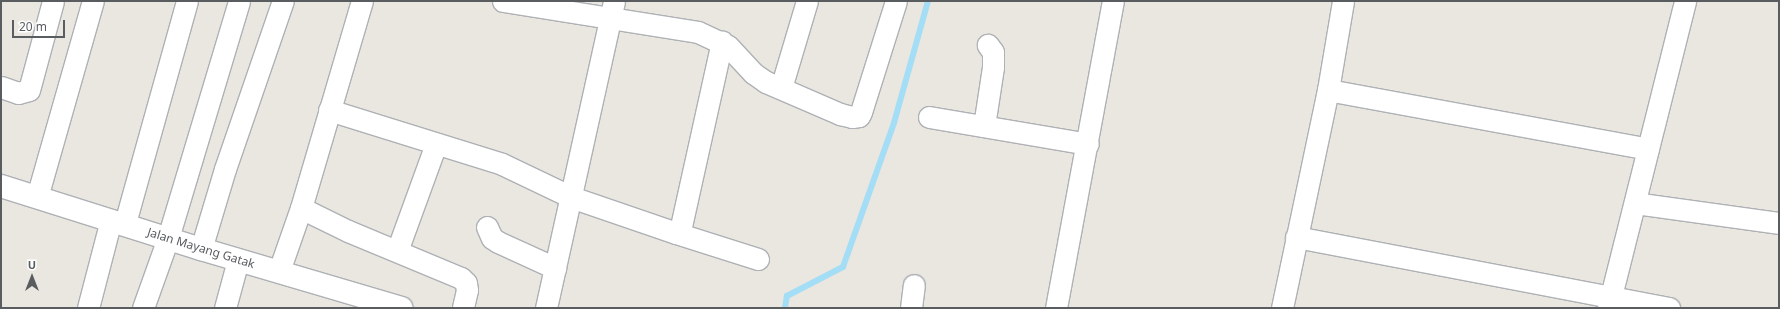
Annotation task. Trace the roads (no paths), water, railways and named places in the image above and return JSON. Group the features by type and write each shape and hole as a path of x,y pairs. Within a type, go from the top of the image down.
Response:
{"street":[{"path":"1,87 18,92 29,90 53,1"},
{"path":"37,197 93,1"},
{"path":"88,308 118,222 187,1"},
{"path":"143,308 168,238 239,1"},
{"path":"201,249 225,169 283,1"},
{"path":"279,271 301,208 362,1"},
{"path":"503,1 612,10 698,32 722,42 753,73 780,88 840,114 858,116 896,1"},
{"path":"780,88 808,1"},
{"path":"1056,308 1114,1"},
{"path":"1282,308 1328,90 1343,1"},
{"path":"1609,303 1685,1"},
{"path":"546,308 612,10"},
{"path":"676,233 680,230 722,42"},
{"path":"984,126 993,67 993,52 988,45"},
{"path":"1328,90 1648,149"},
{"path":"329,110 502,164 571,197 758,259"},
{"path":"929,117 1088,144"},
{"path":"397,251 436,144"},
{"name":"Jalan Mayang Gatak","path":"1,186 201,249 402,308"},
{"path":"1635,203 1779,223"},
{"path":"301,208 464,280 467,290 463,308"},
{"path":"487,227 492,238 498,242 555,268"},
{"path":"1296,237 1452,265 1609,303 1670,308"},
{"path":"225,308 238,260"},
{"path":"911,308 914,285"}],"waterway":[{"path":"785,308 787,296 843,267 894,123 928,1"}]}
